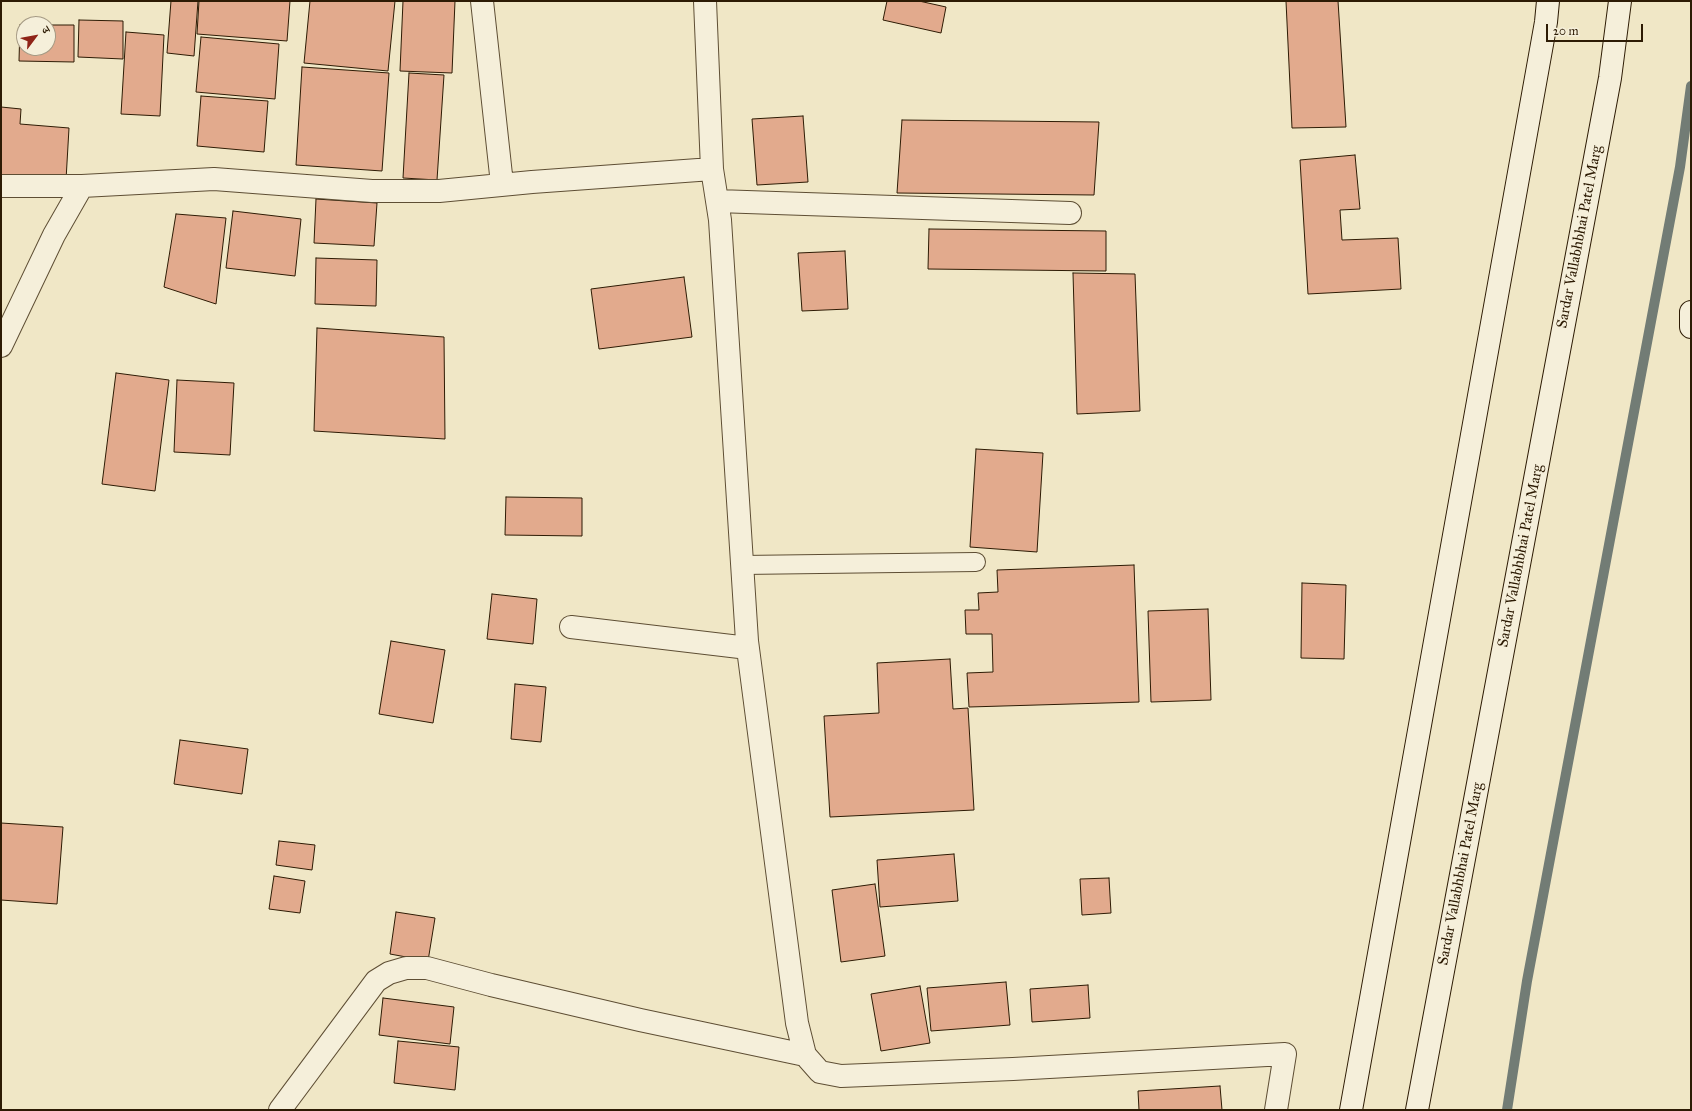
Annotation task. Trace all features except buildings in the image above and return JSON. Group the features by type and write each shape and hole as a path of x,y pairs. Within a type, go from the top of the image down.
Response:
{"street":[{"path":"482,1 502,184"},
{"path":"705,1 712,169 720,220 748,648 796,1015 805,1055 820,1072 841,1076 1013,1069 1285,1054 1276,1110"},
{"path":"1351,1110 1546,22 1548,1"},
{"name":"Sardar Vallabhbhai Patel Marg","path":"1417,1110 1610,78 1620,1"},
{"path":"1,186 82,186 214,179 372,191 439,191 502,184 712,169"},
{"path":"1,346 54,235 82,186"},
{"path":"717,201 1070,213"},
{"path":"1691,312 1691,327"},
{"path":"571,627 748,648"},
{"path":"280,1110 376,981 389,973 406,968 427,968 566,1003 805,1055"}],"lane":[{"path":"742,565 976,562"}],"waterway":[{"path":"1507,1110 1527,981 1680,167 1691,86"}]}
